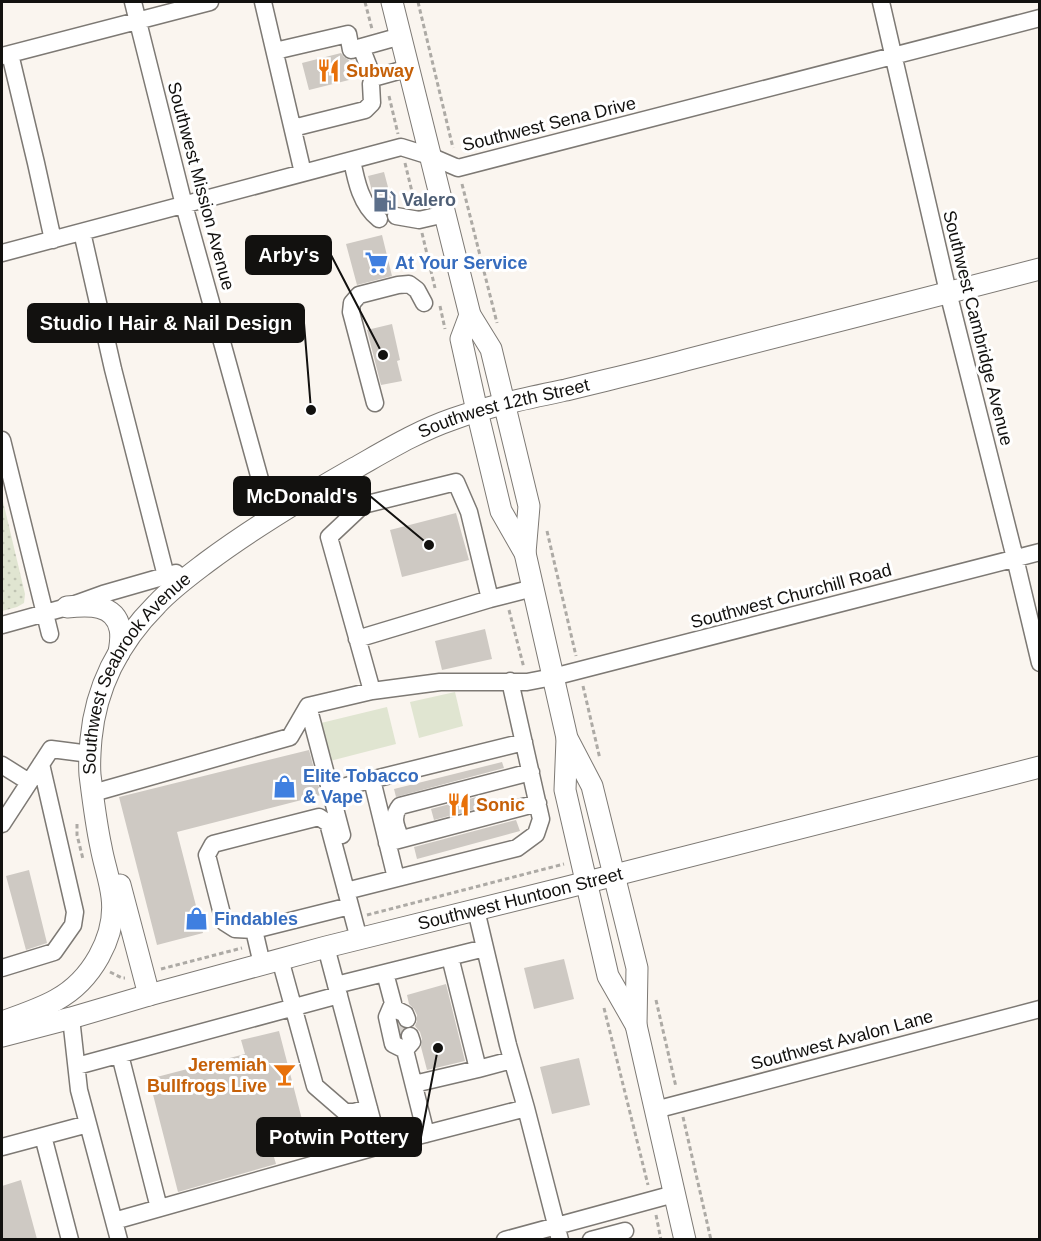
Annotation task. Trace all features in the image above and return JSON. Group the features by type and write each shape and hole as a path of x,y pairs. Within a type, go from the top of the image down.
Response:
{"main road":[{"path":"392,2 470,315 491,350 505,404 528,506 525,554"},
{"name":"Southwest 12th Street","path":"211,560 238,539 302,498 429,428 477,411 628,375 1040,269"},
{"path":"470,315 461,339 477,411 501,511 525,554 567,738 592,786 637,968 636,1025 685,1239"},
{"name":"Southwest Seabrook Avenue","path":"3,1026 56,1000 78,985 89,972 108,937 112,918 112,898 101,847 90,772 96,706 105,678 139,623 159,602 211,560"},
{"path":"68,607 88,605 103,608 112,613 120,630 119,653"},
{"path":"567,738 565,790 608,976 636,1025"},
{"name":"Southwest Huntoon Street","path":"3,1026 71,1018 326,947 1040,767"},
{"name":"Southwest Seabrook Avenue","path":"94,799 149,995"}],"street":[{"name":"Southwest Mission Avenue","path":"132,2 184,206 271,519"},
{"path":"53,240 36,163 5,55 210,2"},
{"path":"263,2 303,173"},
{"name":"Southwest Cambridge Avenue","path":"881,2 948,292 1040,663"},
{"name":"Southwest Sena Drive","path":"2,253 401,147 458,168 1040,18"},
{"path":"274,51 348,34 351,50 401,36"},
{"path":"292,128 366,110 372,103 373,78 361,47"},
{"path":"373,78 409,68"},
{"path":"351,160 356,182 368,207 388,218 419,220 445,214"},
{"path":"82,232 113,369 166,576"},
{"path":"375,404 351,312 351,303 359,295 409,284 417,290 424,303"},
{"path":"2,440 50,634"},
{"path":"345,474 363,505"},
{"path":"372,691 329,537 363,505 456,482 469,512 490,599"},
{"name":"Southwest Churchill Road","path":"308,706 372,691 440,682 527,682 553,677 1040,552"},
{"name":"Southwest 12th Street","path":"2,625 184,571 211,560"},
{"path":"357,639 533,588"},
{"path":"351,895 328,823 319,817 213,844 207,855 225,922 235,929 254,930 351,895 396,878 517,848 536,834 541,819 510,681"},
{"path":"308,706 330,790 359,939"},
{"path":"94,799 290,738 308,706"},
{"path":"330,790 524,742"},
{"path":"2,824 51,749 90,754"},
{"path":"2,968 54,952 73,925 75,912 41,764"},
{"path":"2,765 29,782"},
{"path":"396,878 394,818 395,811 400,806 531,772"},
{"path":"372,780 394,841"},
{"path":"394,841 538,803"},
{"path":"476,910 512,1060 559,1233"},
{"path":"254,930 293,1008 315,1086 345,1112 369,1108"},
{"path":"326,947 379,1146"},
{"path":"77,1066 293,1008 386,973 485,948"},
{"path":"450,957 478,1069"},
{"path":"386,973 401,1025 426,1134"},
{"name":"Southwest Avalon Lane","path":"655,1110 1040,1009"},
{"path":"71,1018 79,1090 119,1239"},
{"path":"120,1055 159,1208"},
{"path":"414,1084 512,1060"},
{"path":"114,1221 379,1146 526,1108"},
{"path":"2,1147 88,1124"},
{"path":"43,1136 70,1239"},
{"path":"505,1239 559,1233 620,1209 674,1194"},
{"path":"591,1239 626,1235 620,1209"}],"path":[{"path":"418,2 497,323"},
{"path":"546,531 600,760"},
{"path":"559,865 564,888"},
{"path":"602,999 662,1239"},
{"path":"656,1000 711,1239"}],"green space":[{"path":"2,497 25,594 24,603 2,611"},
{"path":"455,692 463,726 419,738 410,702"},
{"path":"387,707 396,744 330,761 321,723"}],"building":[{"name":"Subway","path":"341,53 349,60 353,79 309,90 302,63"},
{"path":"384,172 393,206 387,212 373,195 368,176"},
{"path":"382,235 392,276 357,285 346,244"},
{"path":"392,324 402,381 381,385 367,330"},
{"path":"456,513 469,560 402,577 390,530"},
{"path":"485,629 492,659 442,670 435,641"},
{"path":"309,750 321,795 177,832 203,933 157,945 119,797"},
{"path":"502,762 504,768 396,797 394,789"},
{"name":"Sonic","path":"484,795 487,806 434,820 431,809"},
{"path":"516,820 520,831 417,859 414,847"},
{"path":"29,870 47,943 26,950 6,876"},
{"path":"564,959 574,999 534,1009 524,968"},
{"path":"446,984 465,1061 427,1070 421,1047 422,1039 415,1026 417,1015 409,1004 407,995"},
{"path":"279,1031 305,1131 269,1140 276,1164 178,1192 149,1079 245,1054 241,1040"},
{"path":"579,1058 590,1105 552,1114 540,1067"},
{"path":"21,1180 37,1239 2,1239 2,1186"}],"tunnel":[{"path":"397,1022 402,1038"}],"place":[{"name":"Subway","path":"328,71"},
{"name":"Valero","path":"384,200"},
{"name":"At Your Service","path":"377,263"},
{"name":"Arby's","path":"383,355"},
{"name":"Studio I Hair & Nail Design","path":"311,410"},
{"name":"McDonald's","path":"429,545"},
{"name":"Elite Tobacco & Vape","path":"285,786"},
{"name":"Sonic","path":"458,805"},
{"name":"Findables","path":"196,919"},
{"name":"Potwin Pottery","path":"438,1048"},
{"name":"Jeremiah Bullfrogs Live","path":"285,1075"}]}
